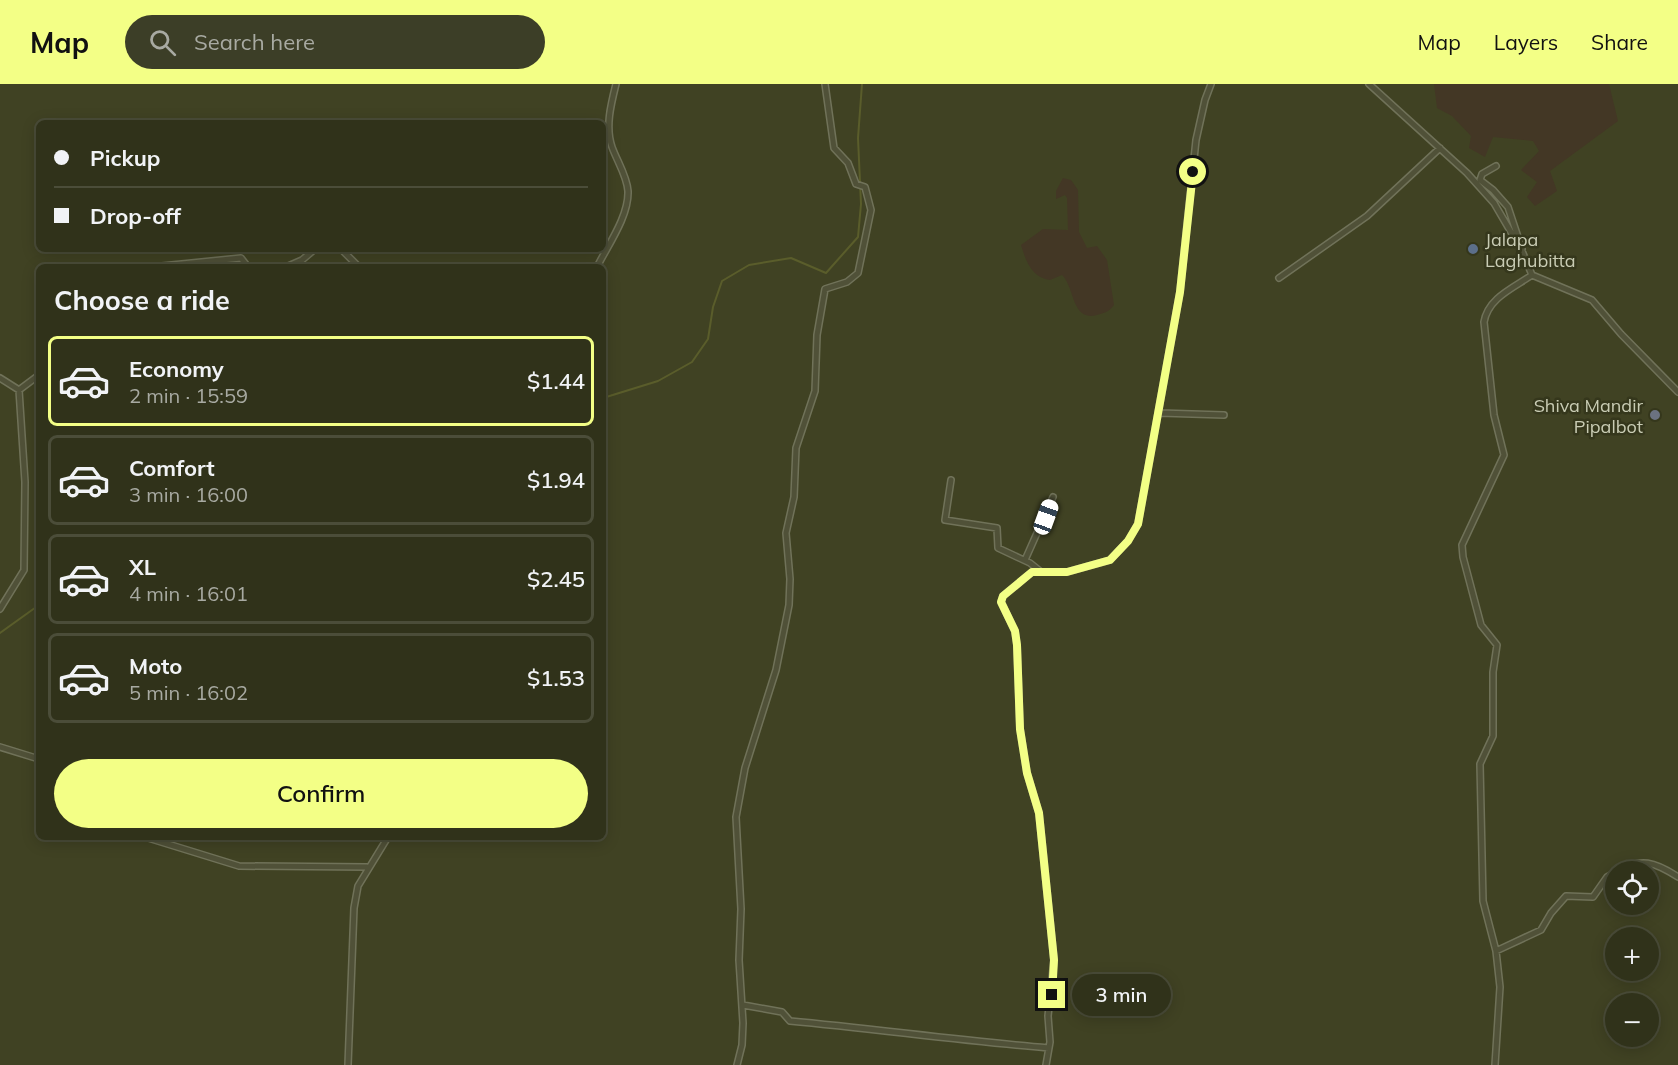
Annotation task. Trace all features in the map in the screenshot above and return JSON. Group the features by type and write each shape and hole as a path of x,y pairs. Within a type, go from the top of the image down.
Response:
{"street":[{"path":"606,249 624,212 628,191 611,145 609,131 610,109 616,84"},
{"path":"737,1065 742,1045 743,1005 739,960 741,909 736,825 738,801 745,768 776,670 789,606 790,579 786,532 794,497 796,448 815,391 817,335 825,289 847,282 858,273 871,210 865,187 856,184 848,163 834,148 825,84"},
{"path":"1046,1065 1054,960 1039,813 1027,773 1020,729 1015,631 1001,602 1003,596 1032,572 1067,572 1110,560 1128,541 1138,524 1160,413 1166,363 1180,292 1197,140 1205,100 1211,84"},
{"path":"1370,84 1440,148 1494,203 1522,251"},
{"path":"1279,278 1367,216 1440,148"},
{"path":"1496,166 1482,174 1480,180 1494,190 1508,207 1532,275 1592,300 1621,334 1678,392"},
{"path":"293,264 311,252"},
{"path":"344,252 356,264"},
{"path":"182,264 241,258 246,264"},
{"path":"1495,1065 1500,1012 1496,951 1483,902 1480,764 1493,736 1494,672 1497,645 1481,624 1462,557 1462,545 1504,455 1489,379 1485,313 1491,303 1532,275"},
{"path":"18,390 36,377"},
{"path":"0,378 18,390"},
{"path":"0,609 24,570 25,482 18,390"},
{"path":"1160,413 1224,415"},
{"path":"951,480 945,520 997,528 998,548 1025,560 1040,571"},
{"path":"1025,560 1053,497"},
{"path":"0,747 36,758"},
{"path":"155,840 239,866 367,867"},
{"path":"348,1065 354,908 358,886 367,867 386,840"},
{"path":"1659,865 1678,877"},
{"path":"1496,951 1541,930 1551,913 1566,896 1593,897 1605,880"},
{"path":"743,1005 782,1012 790,1021 851,1025 958,1040 1049,1048"}],"shaded area":[{"path":"1434,84 1609,84 1618,121 1550,171 1557,191 1535,206 1527,197 1537,182 1521,170 1539,151 1533,141 1493,137 1485,157 1469,148 1471,136 1452,116 1437,108"},
{"path":"1063,178 1071,180 1078,190 1079,232 1087,248 1097,246 1107,260 1114,305 1108,311 1097,315 1089,316 1078,309 1062,275 1050,280 1038,276 1027,262 1021,245 1043,229 1068,230 1067,198 1065,195 1056,199 1056,191"}],"waterway":[{"path":"606,397 658,381 692,362 708,339 713,307 722,281 749,265 791,258 826,273 858,237 861,204 858,138 862,84"},
{"path":"0,633 36,607"}],"place":[{"name":"Jalapa Laghubitta","path":"1473,249"},
{"name":"Shiva Mandir Pipalbot","path":"1655,415"}],"route":[{"path":"1052,995 1054,960 1039,813 1027,773 1020,729 1015,631 1001,602 1003,596 1032,572 1043,570 1067,572 1110,560 1128,541 1138,524 1160,417 1166,363 1180,292 1193,172"}]}
